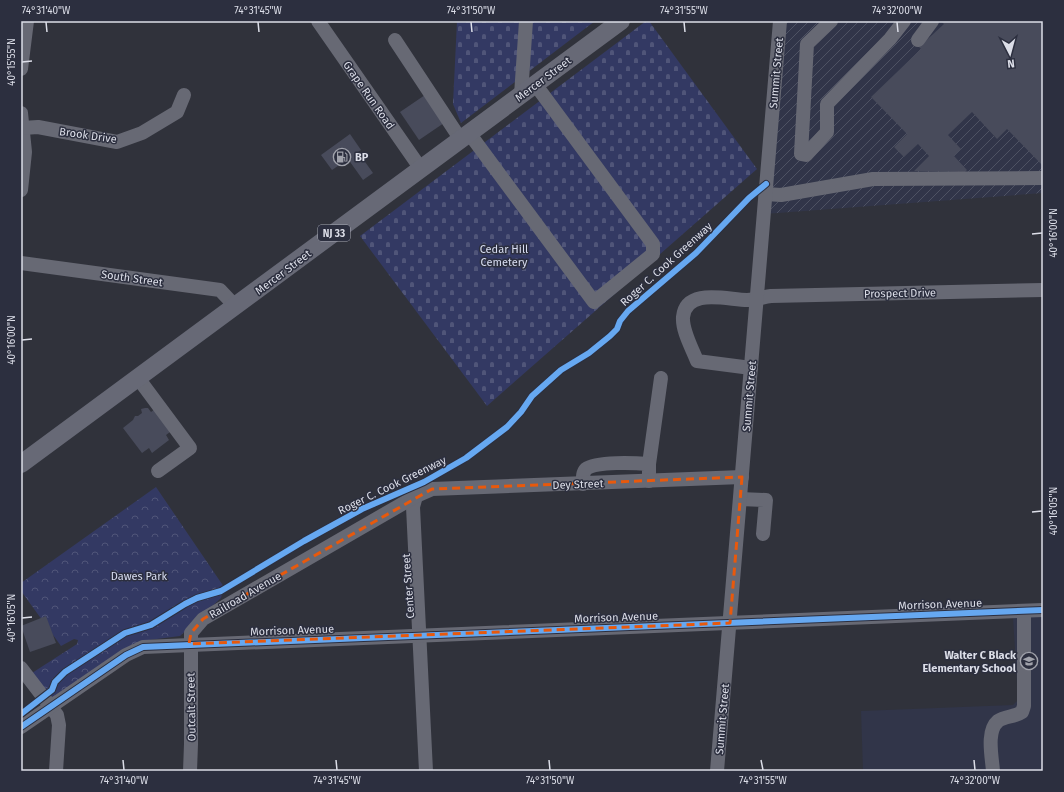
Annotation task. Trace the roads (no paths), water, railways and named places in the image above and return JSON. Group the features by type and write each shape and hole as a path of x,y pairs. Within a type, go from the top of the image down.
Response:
{"main road":[{"name":"Mercer Street","path":"22,462 236,306 621,21"}],"street":[{"path":"21,68 27,21"},
{"name":"Grape Run Road","path":"318,21 421,169"},
{"path":"395,40 465,136 594,302 653,254 653,244 528,89 526,21"},
{"name":"Summit Street","path":"717,771 780,21"},
{"path":"831,21 807,44 801,154 806,155 827,132 827,104 890,39 904,21"},
{"path":"918,40 932,21"},
{"name":"Brook Drive","path":"23,128 38,127 117,142 142,133 177,112 184,95"},
{"path":"21,113 25,152 21,190"},
{"path":"766,194 781,195 873,179 1043,178"},
{"name":"South Street","path":"21,263 220,290 236,306"},
{"name":"Prospect Drive","path":"751,368 697,361 683,317 687,306 692,301 704,297 748,300 757,298 1043,290"},
{"path":"138,378 190,448 158,471"},
{"path":"649,481 649,464 661,378"},
{"path":"583,484 583,475 591,466 629,463 649,464"},
{"name":"Dey Street","path":"416,496 432,490 742,477"},
{"name":"Center Street","path":"416,496 413,507 426,771"},
{"name":"Railroad Avenue","path":"189,644 191,633 203,619 416,496"},
{"path":"740,499 766,500 763,534"},
{"name":"Morrison Avenue","path":"189,644 1043,610"},
{"path":"993,771 991,734 994,726 999,720 1022,712 1024,706 1024,611"},
{"path":"21,728 132,651 143,647 189,644"},
{"name":"Outcalt Street","path":"189,644 191,744 190,771"},
{"path":"22,670 52,706 57,715 59,725 56,771"}],"place":[{"name":"BP","path":"342,157"},
{"name":"Walter C Black Elementary School","path":"1029,661"}],"park label":[{"name":"Cedar Hill Cemetery","path":"504,255"},
{"name":"Dawes Park","path":"139,576"}]}
